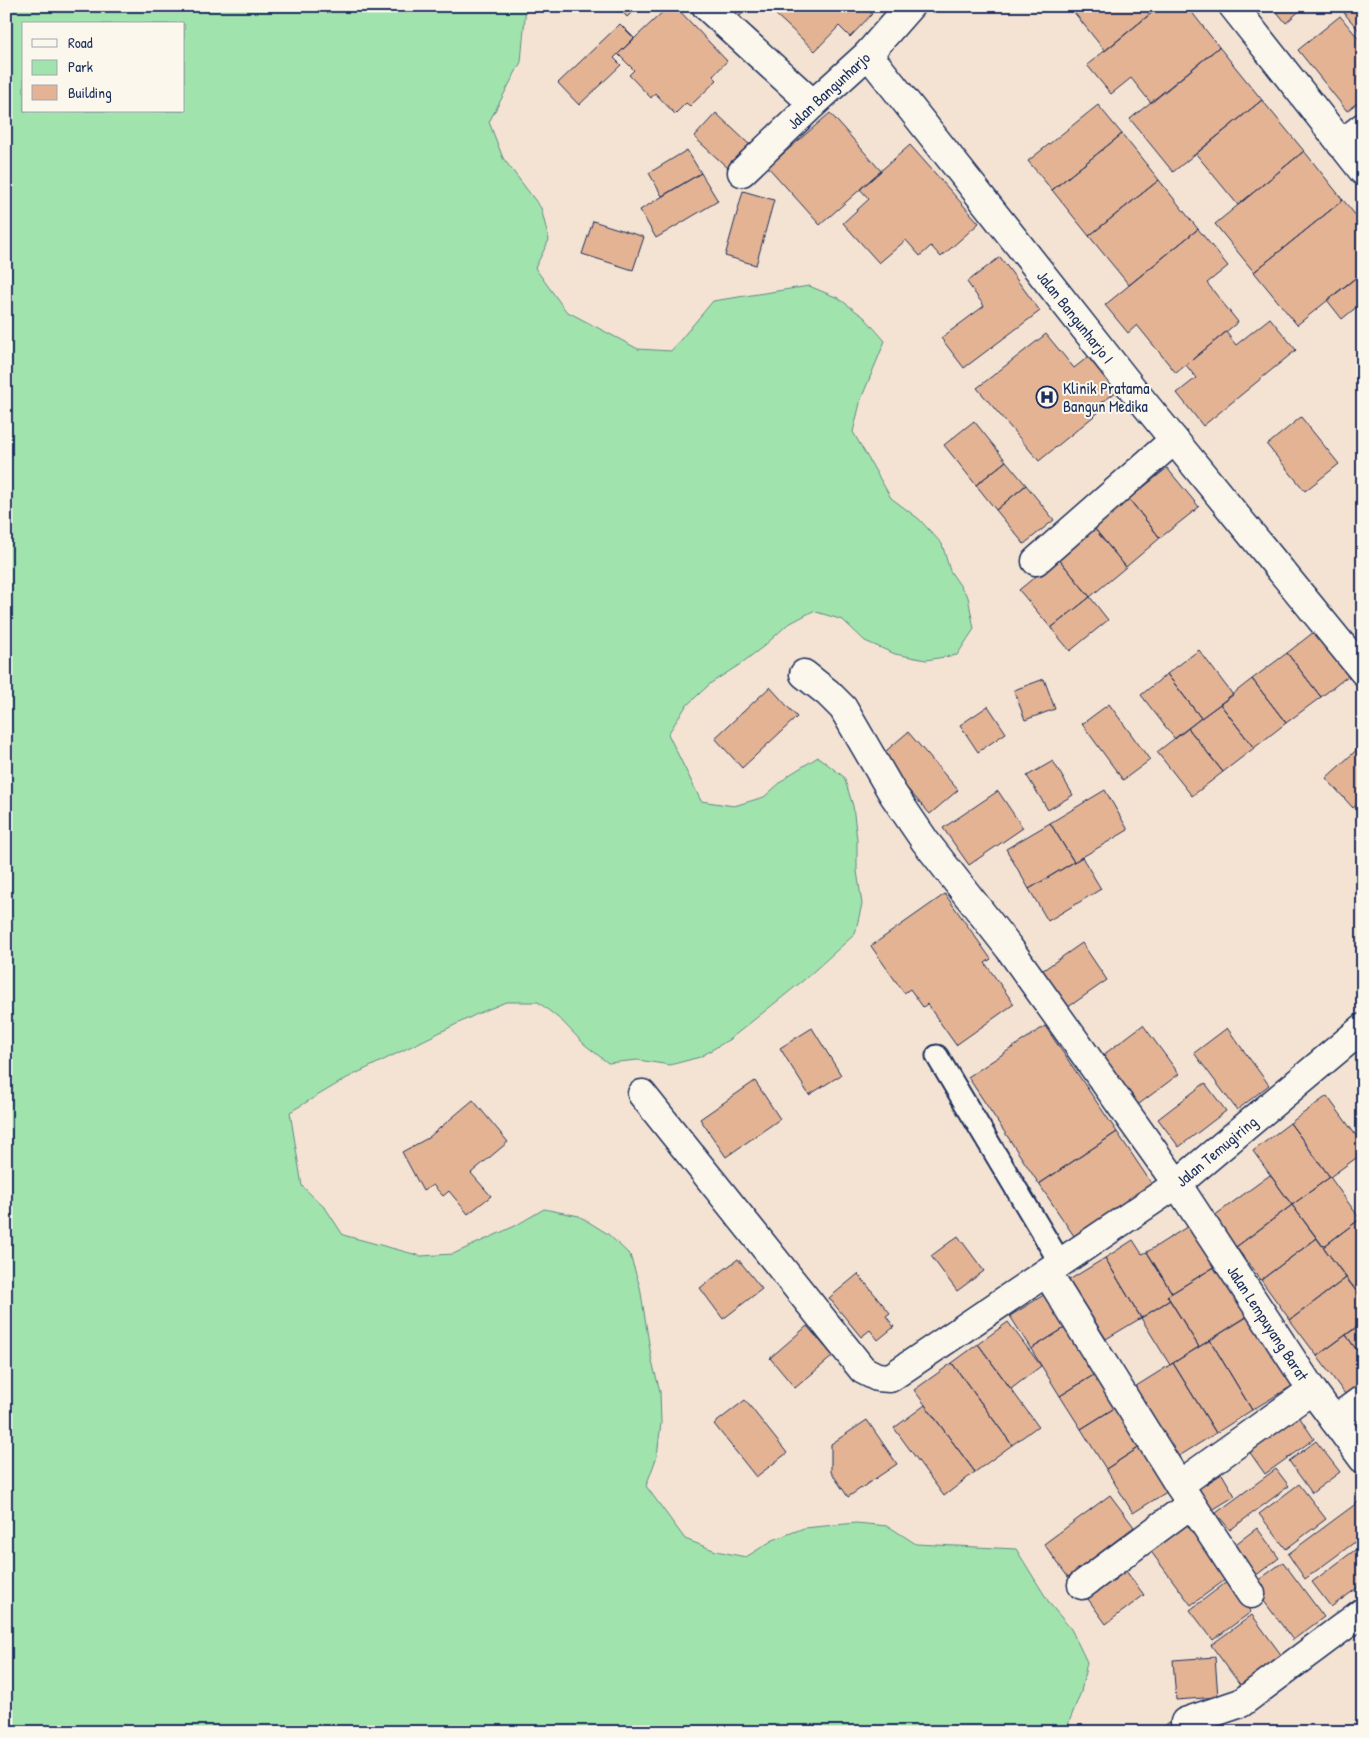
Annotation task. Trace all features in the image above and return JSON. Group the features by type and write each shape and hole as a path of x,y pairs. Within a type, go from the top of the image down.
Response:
{"street":[{"path":"706,6 813,104"},
{"name":"Jalan Bangunharjo","path":"742,172 868,54 910,6"},
{"path":"1233,6 1363,171"},
{"name":"Jalan Bangunharjo I","path":"868,54 1174,440 1363,671"},
{"path":"1341,144 1363,127"},
{"path":"1036,562 1174,440"},
{"name":"Jalan Lempuyang Barat","path":"804,674 843,708 893,794 925,841 1009,948 1177,1184 1312,1390 1363,1459"},
{"name":"Jalan Temugiring","path":"642,1094 863,1370 877,1377 890,1378 1177,1184 1363,1028"},
{"path":"1054,1268 1185,1495 1251,1594"},
{"path":"1082,1585 1185,1495 1312,1390"},
{"path":"1334,1420 1363,1399"},
{"path":"1185,1722 1241,1703 1363,1612"}],"lane":[{"path":"938,1056 1054,1268"}],"green space":[{"path":"6,6 526,6 521,62 489,122 503,158 541,208 549,240 535,268 566,311 638,349 671,351 713,301 809,286 838,298 864,317 885,341 861,399 853,432 891,498 919,519 942,544 950,571 968,597 974,629 957,655 926,660 895,654 865,641 843,620 813,611 787,625 764,646 711,683 686,706 668,734 701,801 734,806 764,797 789,775 818,757 844,777 853,806 857,839 857,871 862,904 855,934 805,979 730,1039 700,1057 670,1065 638,1060 608,1063 538,1002 506,1002 477,1014 347,1078 290,1112 302,1186 326,1209 343,1235 421,1256 453,1254 515,1226 544,1209 579,1216 608,1234 630,1255 640,1287 652,1362 660,1391 661,1423 657,1456 646,1486 685,1539 716,1551 746,1557 773,1540 804,1528 856,1523 888,1526 916,1544 1016,1549 1050,1604 1071,1629 1087,1662 1081,1692 1069,1722 1068,1732 6,1732"}],"building":[{"path":"617,6 639,6 627,17"},
{"path":"669,6 675,6 727,61 713,76 717,80 690,106 686,103 675,114 655,93 651,98 629,75 634,70 618,54"},
{"path":"725,6 750,6 737,19"},
{"path":"779,6 863,6 872,14 850,37 839,26 815,51 773,12"},
{"path":"1079,6 1160,6 1105,51 1073,11"},
{"path":"1160,6 1187,6 1219,47 1151,103 1131,78 1111,94 1087,65"},
{"path":"1272,6 1305,6 1286,23"},
{"path":"1352,6 1363,6 1362,34 1344,13"},
{"path":"1340,16 1363,44 1363,98 1347,111 1298,50"},
{"path":"620,24 634,38 614,58 621,65 579,105 558,83"},
{"path":"1219,47 1262,100 1173,172 1130,119"},
{"path":"1262,100 1304,151 1238,205 1196,154"},
{"path":"1098,105 1122,134 1052,190 1028,161"},
{"path":"716,113 751,146 729,169 694,137"},
{"path":"830,113 881,171 820,225 768,167"},
{"path":"1122,134 1159,180 1089,236 1052,190"},
{"path":"910,145 979,223 941,257 931,246 920,256 906,240 879,263 843,223 869,199 860,189"},
{"path":"687,150 701,173 662,196 649,173"},
{"path":"1304,151 1343,200 1254,272 1215,224"},
{"path":"701,173 718,201 656,238 640,210"},
{"path":"1159,180 1198,229 1129,285 1089,236"},
{"path":"743,191 774,200 756,265 725,256"},
{"path":"1343,200 1363,224 1363,272 1297,325 1254,272"},
{"path":"593,221 644,237 633,270 582,254"},
{"path":"1198,229 1228,266 1207,283 1238,322 1176,373 1137,325 1128,333 1105,305"},
{"path":"1000,257 1040,311 964,368 941,338 984,306 967,282"},
{"path":"1363,272 1363,310 1359,305 1342,319 1327,300"},
{"path":"1270,318 1296,350 1203,426 1177,393 1196,378 1186,365 1226,332 1236,345"},
{"name":"Klinik Pratama Bangun Medika","path":"1046,334 1074,368 1088,357 1116,392 1101,403 1105,407 1039,461 977,388"},
{"path":"1301,417 1339,464 1305,491 1267,445"},
{"path":"974,421 1006,461 976,485 944,445"},
{"path":"1006,461 1026,485 996,510 976,485"},
{"path":"1167,468 1199,507 1160,538 1129,499"},
{"path":"1026,485 1054,520 1024,544 996,510"},
{"path":"1129,499 1160,538 1126,567 1094,528"},
{"path":"1094,528 1126,567 1090,597 1058,558"},
{"path":"1058,558 1090,597 1051,628 1019,590"},
{"path":"1090,597 1108,620 1070,651 1051,628"},
{"path":"1319,628 1353,672 1321,697 1287,653"},
{"path":"1199,650 1233,695 1201,718 1167,674"},
{"path":"1287,653 1321,697 1286,723 1252,679"},
{"path":"1167,674 1201,718 1175,739 1141,695"},
{"path":"1044,679 1055,709 1025,720 1014,690"},
{"path":"1252,679 1286,723 1254,748 1220,704"},
{"path":"770,687 797,717 742,768 715,738"},
{"path":"1109,704 1150,760 1123,780 1082,724"},
{"path":"1220,704 1254,748 1223,772 1188,728"},
{"path":"988,706 1006,733 978,752 960,725"},
{"path":"1188,728 1223,772 1192,796 1157,752"},
{"path":"908,732 958,790 930,814 879,757"},
{"path":"1363,744 1363,799 1353,808 1326,778"},
{"path":"1053,761 1073,795 1048,810 1027,776"},
{"path":"1105,790 1128,830 1074,862 1050,823"},
{"path":"998,791 1023,828 969,865 943,828"},
{"path":"1050,823 1074,862 1029,889 1006,849"},
{"path":"1082,857 1101,889 1048,921 1029,889"},
{"path":"945,894 991,959 985,963 1014,1004 956,1045 927,1004 923,1007 910,989 904,993 871,946"},
{"path":"1082,943 1107,980 1064,1010 1039,973"},
{"path":"1143,1025 1179,1074 1135,1107 1099,1058"},
{"path":"1045,1026 1117,1132 1039,1184 968,1077"},
{"path":"812,1028 841,1075 809,1095 780,1048"},
{"path":"1227,1028 1269,1085 1237,1110 1194,1053"},
{"path":"755,1081 780,1119 726,1157 700,1119"},
{"path":"1205,1083 1226,1111 1179,1147 1158,1119"},
{"path":"1327,1096 1363,1145 1363,1153 1330,1177 1290,1123"},
{"path":"473,1100 508,1142 471,1173 491,1196 468,1214 449,1191 443,1196 433,1185 423,1191 402,1152 428,1138"},
{"path":"1290,1123 1330,1177 1292,1205 1253,1151"},
{"path":"1117,1132 1152,1184 1074,1236 1039,1184"},
{"path":"1270,1175 1292,1205 1236,1247 1214,1216"},
{"path":"1330,1177 1360,1219 1323,1247 1292,1205"},
{"path":"1292,1205 1317,1238 1261,1280 1236,1247"},
{"path":"1360,1219 1363,1222 1362,1298 1323,1247"},
{"path":"1190,1225 1216,1266 1172,1293 1147,1252"},
{"path":"958,1236 984,1271 957,1291 931,1256"},
{"path":"1317,1238 1346,1278 1290,1320 1261,1280"},
{"path":"1133,1240 1142,1254 1147,1252 1172,1293 1167,1296 1170,1300 1141,1318 1105,1258"},
{"path":"1105,1258 1141,1318 1106,1339 1069,1280"},
{"path":"738,1259 762,1289 723,1319 700,1288"},
{"path":"1216,1266 1247,1317 1199,1347 1167,1296"},
{"path":"858,1274 890,1313 886,1316 894,1327 878,1340 870,1330 861,1337 829,1298"},
{"path":"1346,1278 1363,1300 1363,1322 1317,1356 1290,1320"},
{"path":"1050,1291 1071,1324 1031,1349 1010,1316"},
{"path":"1170,1300 1199,1347 1170,1365 1141,1318"},
{"path":"1254,1312 1297,1383 1252,1410 1210,1340"},
{"path":"1008,1322 1041,1366 1011,1389 978,1344"},
{"path":"1363,1323 1363,1359 1346,1335"},
{"path":"1071,1324 1100,1371 1060,1396 1031,1349"},
{"path":"807,1326 833,1356 795,1388 770,1358"},
{"path":"1346,1335 1363,1359 1363,1381 1345,1394 1317,1356"},
{"path":"1210,1340 1252,1410 1216,1433 1173,1363"},
{"path":"978,1344 1038,1426 1012,1445 952,1363"},
{"path":"952,1363 1012,1445 975,1472 914,1390"},
{"path":"1173,1363 1216,1433 1176,1458 1133,1388"},
{"path":"1100,1371 1121,1404 1081,1429 1060,1396"},
{"path":"745,1400 787,1453 756,1477 714,1424"},
{"path":"1121,1404 1146,1443 1106,1469 1081,1429"},
{"path":"925,1405 975,1472 944,1496 894,1428"},
{"path":"1296,1412 1314,1439 1265,1474 1246,1447"},
{"path":"867,1420 897,1464 848,1497 831,1472 831,1444"},
{"path":"1316,1441 1340,1472 1312,1493 1289,1461"},
{"path":"1146,1443 1173,1488 1133,1513 1106,1469"},
{"path":"1276,1469 1289,1486 1230,1530 1216,1513"},
{"path":"1222,1474 1235,1496 1209,1512 1196,1490"},
{"path":"1299,1484 1326,1519 1286,1549 1259,1514"},
{"path":"1110,1495 1134,1527 1068,1577 1044,1544"},
{"path":"1361,1500 1363,1502 1363,1536 1305,1579 1288,1554"},
{"path":"1184,1517 1229,1577 1191,1605 1146,1545"},
{"path":"1257,1528 1279,1558 1251,1579 1229,1549"},
{"path":"1363,1544 1363,1584 1331,1607 1312,1582"},
{"path":"1283,1562 1324,1617 1293,1640 1252,1585"},
{"path":"1126,1571 1144,1595 1106,1624 1088,1599"},
{"path":"1228,1581 1251,1612 1213,1640 1190,1610"},
{"path":"1252,1615 1285,1660 1244,1690 1211,1645"},
{"path":"1215,1657 1218,1697 1176,1700 1173,1660"},
{"path":"1179,1716 1188,1732 1154,1732"}],"place":[{"name":"Klinik Pratama Bangun Medika","path":"1047,397"}]}
